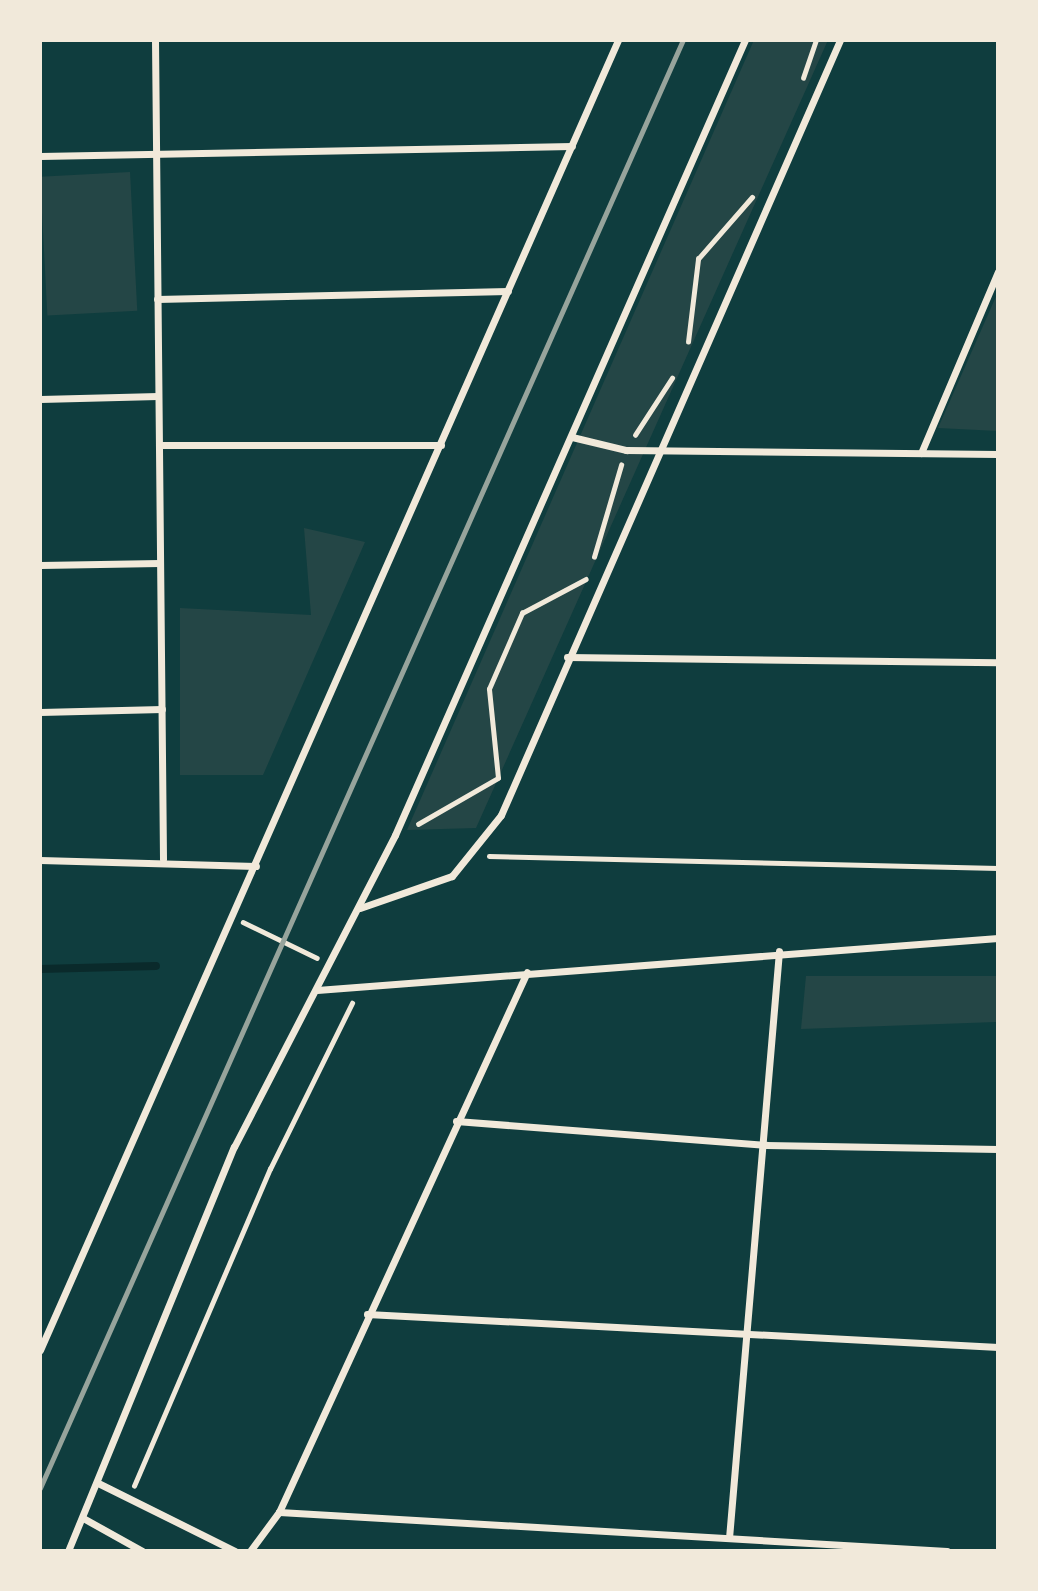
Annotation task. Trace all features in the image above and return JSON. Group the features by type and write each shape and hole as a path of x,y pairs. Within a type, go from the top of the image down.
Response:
{"street":[{"path":"155,40 163,859"},
{"path":"40,1350 256,866 618,40"},
{"path":"68,1551 234,1147 360,908 395,835 745,40"},
{"path":"360,908 452,876 474,856 501,815 567,657 840,40"},
{"path":"40,156 155,156 572,146"},
{"path":"921,453 998,272"},
{"path":"157,299 508,291"},
{"path":"40,399 158,396"},
{"path":"572,437 626,450 998,454"},
{"path":"159,445 441,445"},
{"path":"40,565 160,563"},
{"path":"567,657 998,662"},
{"path":"40,712 162,709"},
{"path":"40,860 163,859 256,866"},
{"path":"317,990 359,989 779,951 998,938"},
{"path":"729,1538 766,1144 779,951"},
{"path":"250,1551 279,1511 456,1121 527,972"},
{"path":"456,1121 766,1144 998,1149"},
{"path":"368,1314 998,1347"},
{"path":"98,1483 235,1551"},
{"path":"279,1511 947,1551"},
{"path":"83,1518 142,1551"}],"path":[{"path":"799,93 816,40"},
{"path":"686,357 698,259 760,188"},
{"path":"395,835 498,778 489,689 522,612 587,578 626,450 679,369"},
{"path":"474,856 998,868"},
{"path":"233,917 330,965"},
{"path":"130,1497 270,1169 359,989"}],"shaded area":[{"path":"754,40 828,40 476,828 407,830"},
{"path":"130,172 137,311 47,316 40,177"},
{"path":"998,292 998,431 938,428"},
{"path":"304,528 365,542 263,775 180,775 180,608 311,615"},
{"path":"806,976 998,976 996,1022 801,1029"}],"waterway":[{"path":"40,969 156,966"}],"railway":[{"path":"40,1488 683,40"}]}
